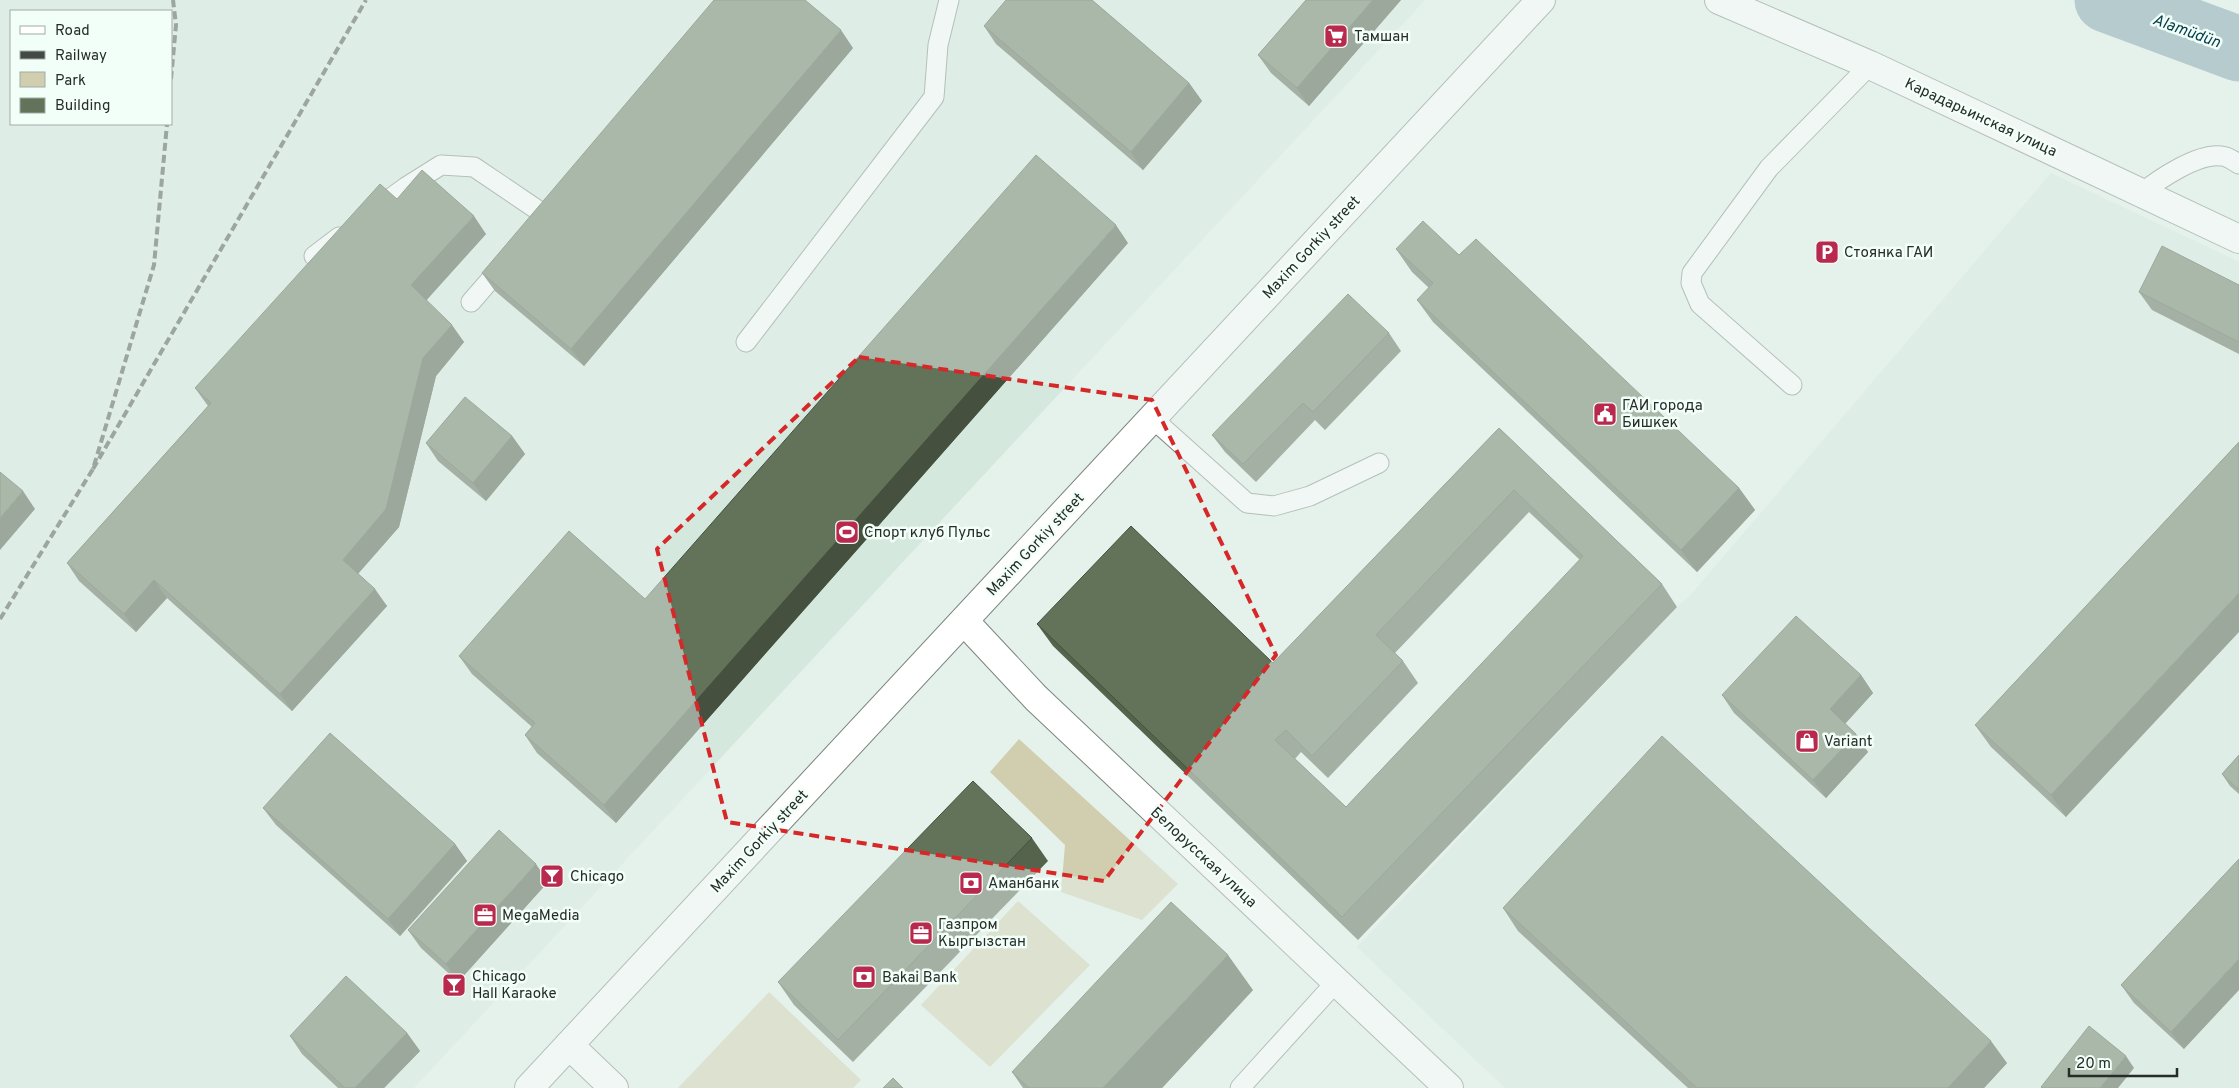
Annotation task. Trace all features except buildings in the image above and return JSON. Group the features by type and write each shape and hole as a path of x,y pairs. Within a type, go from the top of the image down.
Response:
{"main road":[{"name":"Maxim Gorkiy street","path":"529,1088 1541,0"},
{"name":"Карадарьинская улица","path":"1720,0 1870,65 2239,239"},
{"name":"Белорусская улица","path":"964,621 1036,698 1448,1088"},
{"path":"570,1045 614,1088"}],"lane":[{"path":"746,342 934,97 938,45 949,0"},
{"path":"1792,385 1700,304 1691,283 1692,274 1769,168 1870,65"},
{"path":"2142,193 2164,176 2201,159 2222,155 2239,164"},
{"path":"314,256 406,187 440,165 474,167 545,215"},
{"path":"532,230 557,201"},
{"path":"471,302 514,252"},
{"path":"1152,418 1247,503 1274,506 1310,496 1379,463"},
{"path":"1240,1088 1336,982"}],"highlighted area":[{"path":"859,357 1152,400 1276,655 1104,881 727,822 657,549"}],"shaded area":[{"path":"0,0 1425,0 414,1088 0,1088"},
{"path":"2051,173 2239,262 2239,1088 1505,1088 1357,947 1677,607 1689,597"}],"green space":[{"path":"1019,739 1178,884 1142,920 1061,892 1065,845 990,772"},
{"path":"1018,901 1090,965 990,1067 921,1005"},
{"path":"769,992 861,1080 853,1088 678,1088"}],"waterway":[{"name":"Alamüdün","path":"2107,0 2239,49"}],"railway":[{"path":"172,68 176,25 173,0"},
{"path":"93,469 366,0"},
{"path":"0,619 93,469 154,265 167,125"}],"place":[{"name":"Тамшан","path":"1336,36"},
{"name":"Стоянка ГАИ","path":"1827,252"},
{"name":"ГАИ города Бишкек","path":"1605,414"},
{"name":"Спорт клуб Пульс","path":"847,532"},
{"name":"Variant","path":"1807,741"},
{"name":"Chicago","path":"552,876"},
{"name":"Аманбанк","path":"971,883"},
{"name":"MegaMedia","path":"485,915"},
{"name":"Газпром Кыргызстан","path":"921,933"},
{"name":"Bakai Bank","path":"864,977"},
{"name":"Chicago Hall Karaoke","path":"454,985"}]}
